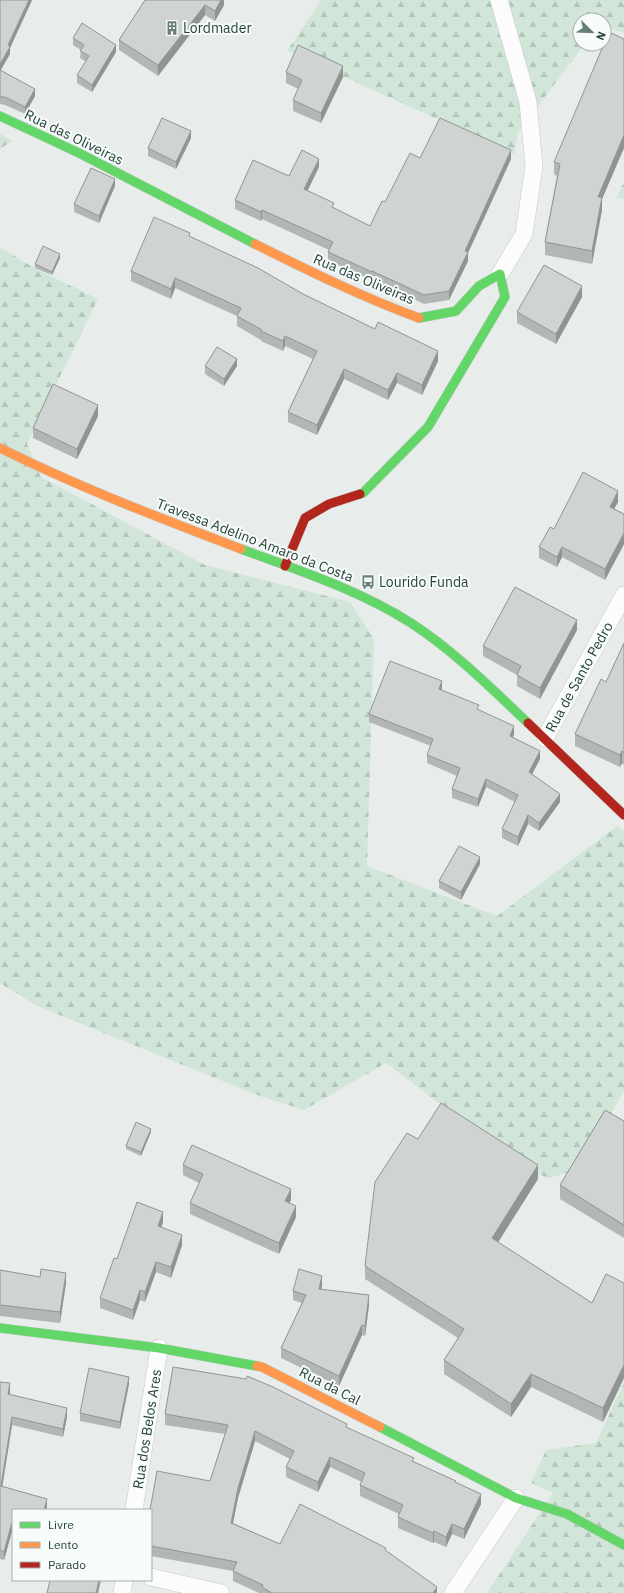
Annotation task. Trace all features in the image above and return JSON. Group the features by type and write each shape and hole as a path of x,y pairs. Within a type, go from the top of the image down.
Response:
{"street":[{"path":"285,566 305,518 330,504 363,493 428,427 505,297 500,274 524,234 534,166 528,102 499,0"},
{"name":"Rua das Oliveiras","path":"0,116 79,153 318,276 378,303 419,318 456,311 479,286 500,274"},
{"name":"Travessa Adelino Amaro da Costa","path":"0,448 98,494 336,585 405,620 429,637 488,685 624,815"},
{"name":"Rua de Santo Pedro","path":"545,738 624,595"},
{"name":"Rua da Cal","path":"0,1328 159,1348 262,1367 516,1498 567,1514 624,1545"},
{"name":"Rua dos Belos Ares","path":"134,1509 159,1348"},
{"path":"453,1593 516,1498"},
{"path":"152,1577 221,1593"},
{"path":"122,1593 124,1581"}],"green space":[{"path":"321,0 624,0 624,33 612,29 612,12 572,12 572,52 579,52 518,132 514,154 287,51"},
{"path":"0,134 12,141 0,149"},
{"path":"624,182 624,199 616,198"},
{"path":"0,247 34,268 98,299 27,444 41,477 205,565 350,602 374,639 367,866 497,916 617,826 624,831 624,1091 580,1169 549,1178 525,1169 386,1063 304,1110 260,1096 37,1006 0,983"},
{"path":"624,1382 624,1593 487,1593 553,1493 531,1483 546,1450 595,1443"}],"building":[{"path":"0,0 29,0 8,45 10,47 0,64"},
{"path":"145,0 221,0 215,11 205,5 158,65 119,40"},
{"path":"82,23 116,45 92,85 77,75 89,56 80,51 84,45 73,38"},
{"path":"612,33 624,39 624,135 598,197 602,197 592,251 545,242 560,164 554,162 601,52 612,52"},
{"path":"298,45 343,66 321,113 293,100 302,80 286,72"},
{"path":"0,70 35,89 25,107 5,97 0,97"},
{"path":"162,118 191,131 176,162 148,148"},
{"path":"440,118 511,150 465,251 468,252 449,291 424,295 328,252 333,242 262,210 261,212 235,200 253,160 289,176 302,150 319,159 304,189 334,203 332,207 370,226 382,201 385,202 410,153 420,158"},
{"path":"91,168 115,179 99,216 74,204"},
{"path":"154,217 190,233 189,236 258,268 303,294 375,329 378,322 438,351 422,385 397,373 388,390 344,369 317,425 288,412 317,351 285,336 283,341 261,331 262,330 237,316 241,308 175,278 171,289 131,271"},
{"path":"43,246 60,254 52,272 35,264"},
{"path":"544,265 582,286 556,334 517,312"},
{"path":"217,347 237,359 224,379 205,366"},
{"path":"53,384 98,405 77,449 33,428"},
{"path":"583,472 618,491 610,507 624,514 624,533 605,569 562,547 557,557 539,547 550,527 554,529"},
{"path":"515,587 577,620 540,688 517,675 521,666 483,646"},
{"path":"624,643 624,753 622,751 620,755 575,734 601,679 606,682"},
{"path":"390,661 442,681 439,689 479,705 477,709 514,726 510,736 540,751 529,772 560,794 539,823 528,815 518,837 502,829 518,795 486,779 478,799 452,789 460,768 427,755 433,739 369,714"},
{"path":"459,846 480,857 461,892 439,881"},
{"path":"441,1103 538,1165 492,1238 592,1303 606,1274 624,1283 624,1365 603,1408 531,1374 511,1404 444,1360 464,1329 365,1266 375,1182 407,1133 418,1139"},
{"path":"605,1110 624,1121 624,1225 560,1185"},
{"path":"136,1122 151,1129 141,1152 126,1146"},
{"path":"192,1145 291,1189 285,1201 296,1206 279,1243 190,1203 203,1174 183,1165"},
{"path":"137,1202 163,1212 158,1226 182,1235 171,1267 156,1262 145,1292 140,1290 133,1310 100,1298 114,1258 117,1259"},
{"path":"41,1269 66,1273 60,1312 0,1305 0,1270 40,1277"},
{"path":"299,1269 322,1276 319,1289 369,1295 365,1326 362,1325 339,1376 281,1348 306,1295 293,1291"},
{"path":"173,1367 246,1379 247,1376 273,1387 347,1424 346,1427 414,1458 412,1461 481,1494 464,1529 452,1524 446,1537 434,1531 433,1533 398,1517 403,1505 360,1485 365,1473 330,1457 318,1482 286,1467 294,1451 255,1431 238,1488 231,1523 280,1544 300,1504 386,1548 385,1550 437,1587 433,1593 272,1593 262,1587 263,1585 233,1571 237,1562 152,1546 152,1509 150,1509 157,1471 210,1481 228,1425 165,1414"},
{"path":"89,1368 129,1377 120,1422 80,1413"},
{"path":"0,1382 10,1383 8,1394 67,1408 63,1429 12,1417 1,1486 47,1499 44,1509 12,1509 12,1522 4,1552 0,1550"},
{"path":"50,1581 99,1581 96,1593 47,1593"}],"traffic: fast":[{"path":"0,116 79,153 255,244"},
{"path":"360,494 363,493 428,427 505,297 500,274 479,286 456,311 419,318"},
{"path":"241,549 306,573 371,600 411,623 442,645 528,723"},
{"path":"0,1328 159,1348 257,1366"},
{"path":"380,1427 516,1498 567,1514 624,1545"}],"traffic: slow":[{"path":"255,244 316,274 419,318"},
{"path":"0,448 89,489 241,549"},
{"path":"257,1366 262,1367 380,1427"}],"traffic: jam":[{"path":"285,566 305,518 329,504 360,494"},
{"path":"528,723 624,815"}],"place":[{"name":"Lordmader","path":"172,28"},
{"name":"Lourido Funda","path":"368,582"}]}
